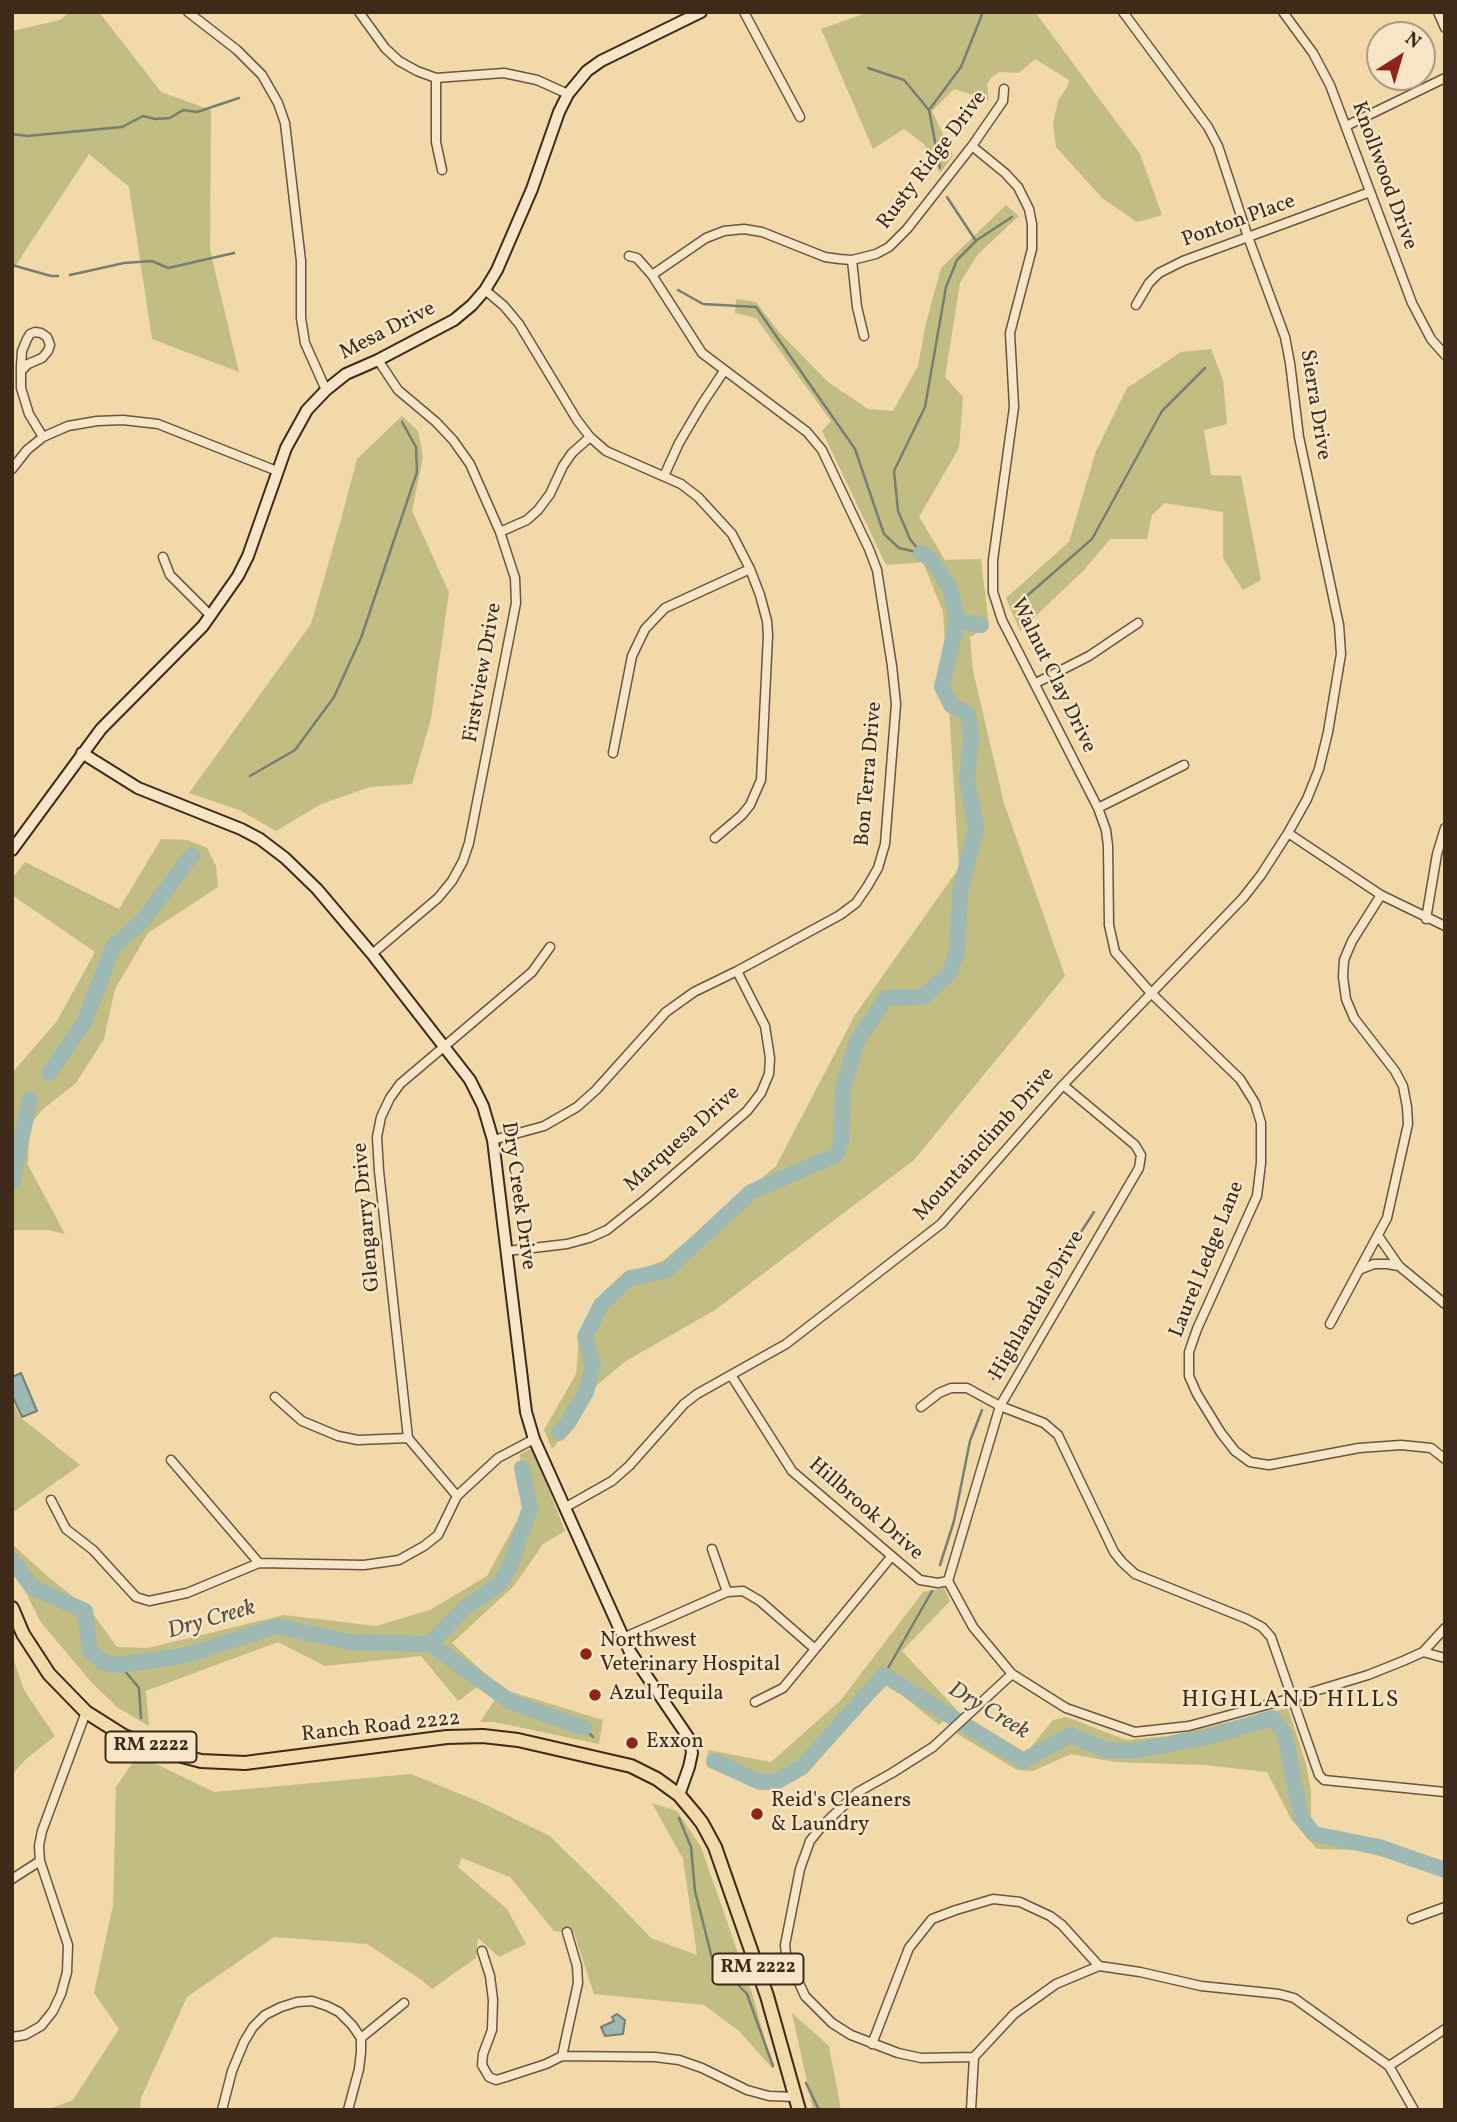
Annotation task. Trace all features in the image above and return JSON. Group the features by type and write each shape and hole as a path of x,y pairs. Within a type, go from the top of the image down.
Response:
{"main road":[{"name":"Ranch Road 2222","path":"12,1608 23,1634 49,1674 86,1712 124,1736 163,1751 201,1761 245,1763 447,1737 483,1737 518,1740 631,1766 657,1779 679,1796 702,1823 715,1847 767,1996 798,2104"}],"street":[{"path":"188,12 237,50 262,75 282,113 290,150 301,261 301,318 305,343 326,390"},
{"path":"359,12 385,48 398,61 417,71 436,78 504,73 537,80 568,94"},
{"name":"Mesa Drive","path":"12,850 101,729 211,616 243,567 277,471 296,426 307,410 346,374 454,320 485,290 497,270 527,200 568,94 587,71 601,61 701,12"},
{"path":"744,12 800,117"},
{"name":"Sierra Drive","path":"1123,12 1208,127 1218,146 1285,337 1299,437 1336,607 1341,654 1319,769 1307,799 1288,833"},
{"name":"Knollwood Drive","path":"1283,12 1314,53 1331,85 1412,303 1431,338 1445,355"},
{"path":"1438,12 1445,28"},
{"path":"436,78 436,142 442,170"},
{"path":"1346,126 1445,78"},
{"name":"Rusty Ridge Drive","path":"652,275 706,238 724,231 744,229 762,232 825,257 852,260 875,255 889,247 907,229 972,146 1003,101 1004,89"},
{"name":"Walnut Clay Drive","path":"972,146 1018,187 1029,209 1032,224 1032,249 1010,333 1014,407 992,576 993,592 1002,620 1098,807 1108,846 1107,892 1111,940 1115,952 1151,993 1240,1079 1255,1103"},
{"name":"Ponton Place","path":"1136,305 1149,283 1159,273 1183,261 1370,192"},
{"name":"Bon Terra Drive","path":"493,1140 544,1126 578,1107 666,1012 694,992 840,915 856,902 867,887 878,868 885,844 896,704 877,570 822,450 807,432 702,353 652,275 637,258 629,256"},
{"path":"852,260 857,307 864,336"},
{"path":"485,290 519,324 590,437 606,451 664,476 690,491 712,510 732,534 750,569 760,595 768,635 763,768 761,780 750,804 742,815 715,838"},
{"path":"21,371 48,351 50,345 47,337 41,333 30,334 22,351 21,371 21,388 29,414 43,437"},
{"name":"Firstview Drive","path":"372,954 438,898 463,861 469,843 515,617 514,579 500,532 470,464 436,422 398,390 378,360"},
{"path":"664,476 679,443 724,371"},
{"path":"12,469 27,450 43,437 68,426 123,420 158,424 277,471"},
{"path":"500,532 527,520 538,510 550,494 572,453 590,437"},
{"path":"163,557 170,575 211,616"},
{"path":"613,753 632,656 652,619 665,608 750,569"},
{"path":"1035,683 1089,656 1138,623"},
{"name":"Dry Creek Drive","path":"82,753 138,788 241,829 260,839 285,858 317,889 372,954 470,1080 482,1105 493,1140 523,1396 534,1439 634,1659 690,1741 690,1767 679,1796"},
{"path":"1098,807 1184,765"},
{"path":"1426,919 1437,855 1445,828"},
{"path":"1288,833 1381,895 1445,926"},
{"name":"Mountainclimb Drive","path":"566,1507 612,1481 696,1394 786,1344 941,1224 1063,1085 1243,898 1288,833"},
{"path":"1330,1324 1387,1218 1408,1124 1408,1107 1403,1086 1395,1071 1354,1017 1346,999 1343,976 1344,960 1352,941 1381,895"},
{"name":"Glengarry Drive","path":"408,1438 379,1171 377,1137 381,1117 390,1098 413,1072 532,972 550,947"},
{"name":"Marquesa Drive","path":"507,1251 567,1244 607,1230 747,1111 761,1093 769,1074 770,1058 765,1026 737,971"},
{"name":"Highlandale Drive","path":"948,1581 1000,1406 1139,1168 1141,1155 1135,1145 1063,1085"},
{"name":"Laurel Ledge Lane","path":"1255,1103 1261,1123 1261,1163 1257,1196 1189,1352 1189,1376 1197,1394 1235,1451 1250,1462 1269,1465 1359,1448 1401,1446 1431,1448 1445,1459"},
{"path":"1379,1237 1399,1266 1445,1304"},
{"path":"1359,1270 1374,1264 1399,1266"},
{"name":"Hillbrook Drive","path":"731,1375 792,1471 920,1580 938,1583 948,1581"},
{"path":"921,1407 939,1393 951,1388 967,1388 1000,1406 1044,1423 1058,1435 1114,1552 1135,1574 1247,1619 1262,1627 1271,1637 1319,1774 1324,1780 1445,1792"},
{"path":"275,1397 302,1421 338,1436 358,1440 408,1438 457,1496"},
{"path":"51,1500 66,1528 93,1549 136,1598 149,1601 187,1593 259,1563 364,1565 399,1560 438,1535 457,1496 498,1458 534,1439"},
{"path":"171,1460 259,1563"},
{"path":"712,1549 727,1592"},
{"path":"755,1702 783,1688 891,1557"},
{"path":"948,1581 974,1627 1013,1674 1066,1707 1135,1731 1189,1726 1368,1675 1423,1653 1445,1628"},
{"path":"623,1637 727,1592 743,1591 760,1601 815,1649"},
{"path":"1423,1653 1445,1658"},
{"path":"974,2057 921,2058 898,2053 851,2035 832,2023 805,1996 786,1954 785,1945 800,1869 810,1841 822,1826 858,1791 933,1747 1013,1674"},
{"path":"12,2037 25,2035 41,2026 57,2003 67,1972 68,1945 40,1861 39,1846 42,1831 86,1712"},
{"path":"12,1879 40,1861"},
{"path":"872,2044 909,1948 932,1919 956,1910 993,1899 1020,1902 1050,1916 1062,1925 1099,1966"},
{"path":"1412,1919 1445,1907"},
{"path":"562,2056 578,1983 577,1966 567,1932"},
{"path":"482,1951 490,1976 494,2014 482,2065 489,2077 496,2080 562,2056 655,2057 679,2060 747,2090 798,2104"},
{"path":"971,2110 974,2057 1014,2014 1056,1983 1099,1966 1200,1986 1294,1998 1389,2066 1414,2110"},
{"path":"222,2110 232,2071 253,2027 265,2015 281,2007 312,2001 339,2012 360,2038 362,2052 348,2110"},
{"path":"360,2038 404,2003"},
{"path":"1389,2066 1445,2029"}],"shaded area":[{"path":"69,12 99,12 161,92 211,110 210,250 239,372 152,339 129,187 89,154 12,271 12,31 60,20"},
{"path":"870,12 1035,12 1140,154 1162,215 1137,222 1102,198 1056,147 1053,123 1058,101 1069,80 1035,59 1019,73 1000,72 992,77 987,84 989,100 954,89 932,111 953,156 940,173 924,144 904,129 873,149 821,29"},
{"path":"1006,205 1019,216 978,254 960,283 945,377 963,397 959,448 919,517 945,560 981,559 989,626 970,637 973,671 1004,803 1065,976 914,1160 715,1310 626,1361 597,1385 582,1412 552,1449 544,1430 576,1374 579,1339 594,1303 625,1276 664,1260 776,1166 855,1015 959,868 943,612 923,562 886,565 822,431 831,421 756,318 735,313 736,299 756,302 778,331 828,382 868,409 893,411 918,366 941,268"},
{"path":"1211,349 1223,380 1227,424 1204,430 1211,475 1241,476 1261,580 1243,590 1223,558 1223,512 1165,503 1152,515 1147,539 1110,539 1084,570 1020,631 1006,598 1069,542 1096,451 1127,388 1181,352"},
{"path":"402,416 418,431 423,457 412,511 449,592 431,719 412,784 370,787 321,804 276,831 239,810 189,793 311,624 357,459"},
{"path":"161,839 188,840 207,848 216,866 218,887 148,933 115,989 104,1039 76,1083 42,1110 29,1126 28,1165 65,1234 49,1230 12,1230 12,1073 57,1021 95,952 12,895 12,879 25,862 119,909"},
{"path":"12,1400 20,1417 80,1465 12,1513"},
{"path":"532,1448 565,1531 543,1544 514,1586 452,1643 490,1678 458,1701 421,1656 325,1666 278,1642 146,1691 149,1726 118,1708 92,1683 40,1621 12,1565 12,1544 91,1611 117,1647 148,1648 284,1615 376,1626 430,1610 487,1576 525,1506 520,1454"},
{"path":"944,1588 950,1601 902,1651 956,1709 939,1725 888,1684 801,1773 785,1785 765,1790 707,1767 708,1750 771,1762 841,1700 923,1592"},
{"path":"12,1655 24,1690 55,1736 26,1759 12,1775"},
{"path":"502,1689 603,1720 599,1744 494,1722 480,1722"},
{"path":"1288,1708 1306,1764 1311,1790 1311,1817 1318,1829 1401,1848 1437,1863 1445,1863 1445,1877 1409,1863 1354,1850 1317,1849 1291,1819 1267,1772 1205,1765 1115,1762 1071,1754 1033,1771 1017,1770 956,1733 972,1720 1026,1753 1053,1720 1067,1717 1126,1740 1168,1736"},
{"path":"138,1755 214,1792 411,1774 480,1802 550,1836 651,1938 697,1955 683,1859 652,1803 677,1811 701,1847 752,1993 773,2069 739,2031 704,2005 594,1994 574,1933 554,1931 510,1877 462,1858 458,1867 507,1909 526,1944 499,1957 478,1938 476,1958 432,1989 367,1944 274,1937 187,1997 141,2098 140,2110 46,2110 73,2100 119,2029 94,1993 113,1905 116,1787"},
{"path":"792,2013 829,2046 841,2110 813,2110"}],"water":[{"path":"21,1373 37,1411 22,1417 12,1395 12,1377"},
{"path":"617,2014 625,2020 623,2034 605,2036 601,2027 614,2021 612,2017"}],"waterway":[{"path":"940,168 929,110 961,67 983,12"},
{"path":"868,68 904,80 929,110"},
{"path":"12,134 27,136 122,127 143,116 155,119 170,118 183,110 197,112 239,98"},
{"path":"921,553 910,539 898,511 894,471 925,407 946,287 957,260 976,241 947,197"},
{"path":"977,240 1012,217"},
{"path":"70,275 124,263 152,261 168,268 234,253"},
{"path":"12,265 58,276"},
{"path":"678,290 703,304 756,307 855,449 884,534 899,548 921,553"},
{"path":"1020,602 1092,539 1162,411 1205,368"},
{"path":"250,776 295,750 334,697 361,638 417,472 416,447 402,422"},
{"path":"921,553 932,560 950,588 957,621"},
{"path":"559,1433 586,1392 593,1365 585,1337 601,1305 630,1278 666,1271 751,1192 836,1155 841,1143 843,1088 857,1041 886,998 923,997 949,974 957,953 960,892 976,829 967,779 971,738 968,714 951,705 942,687 957,621 981,625"},
{"path":"49,1073 84,1023 113,947 144,919 192,855"},
{"path":"12,1182 30,1099"},
{"path":"993,1379 1012,1338 1094,1212"},
{"path":"940,1565 954,1521 970,1441 982,1410"},
{"path":"430,1644 466,1607 501,1583 512,1561 530,1508 522,1468"},
{"name":"Dry Creek","path":"12,1560 32,1587 85,1611 90,1651 104,1663 120,1665 187,1655 277,1626 349,1642 430,1644 511,1702 584,1728"},
{"path":"884,1675 932,1591"},
{"path":"120,1665 139,1688 141,1718"},
{"name":"Dry Creek","path":"714,1761 760,1782 776,1782 802,1767 884,1675 1023,1761 1070,1735 1106,1750 1132,1751 1208,1737 1272,1718 1285,1735 1301,1817 1314,1834 1379,1847 1445,1870"},
{"name":"Dry Creek","path":"584,1728 593,1737"},
{"path":"679,1818 691,1847 695,1891 712,1958 747,1994 773,2066"},
{"path":"806,2083 819,2110"}],"place":[{"name":"Northwest Veterinary Hospital","path":"586,1654"},
{"name":"Azul Tequila","path":"595,1695"},
{"name":"Exxon","path":"632,1743"},
{"name":"Reid's Cleaners & Laundry","path":"757,1814"}],"district":[{"name":"HIGHLAND HILLS","path":"1291,1702"}]}
